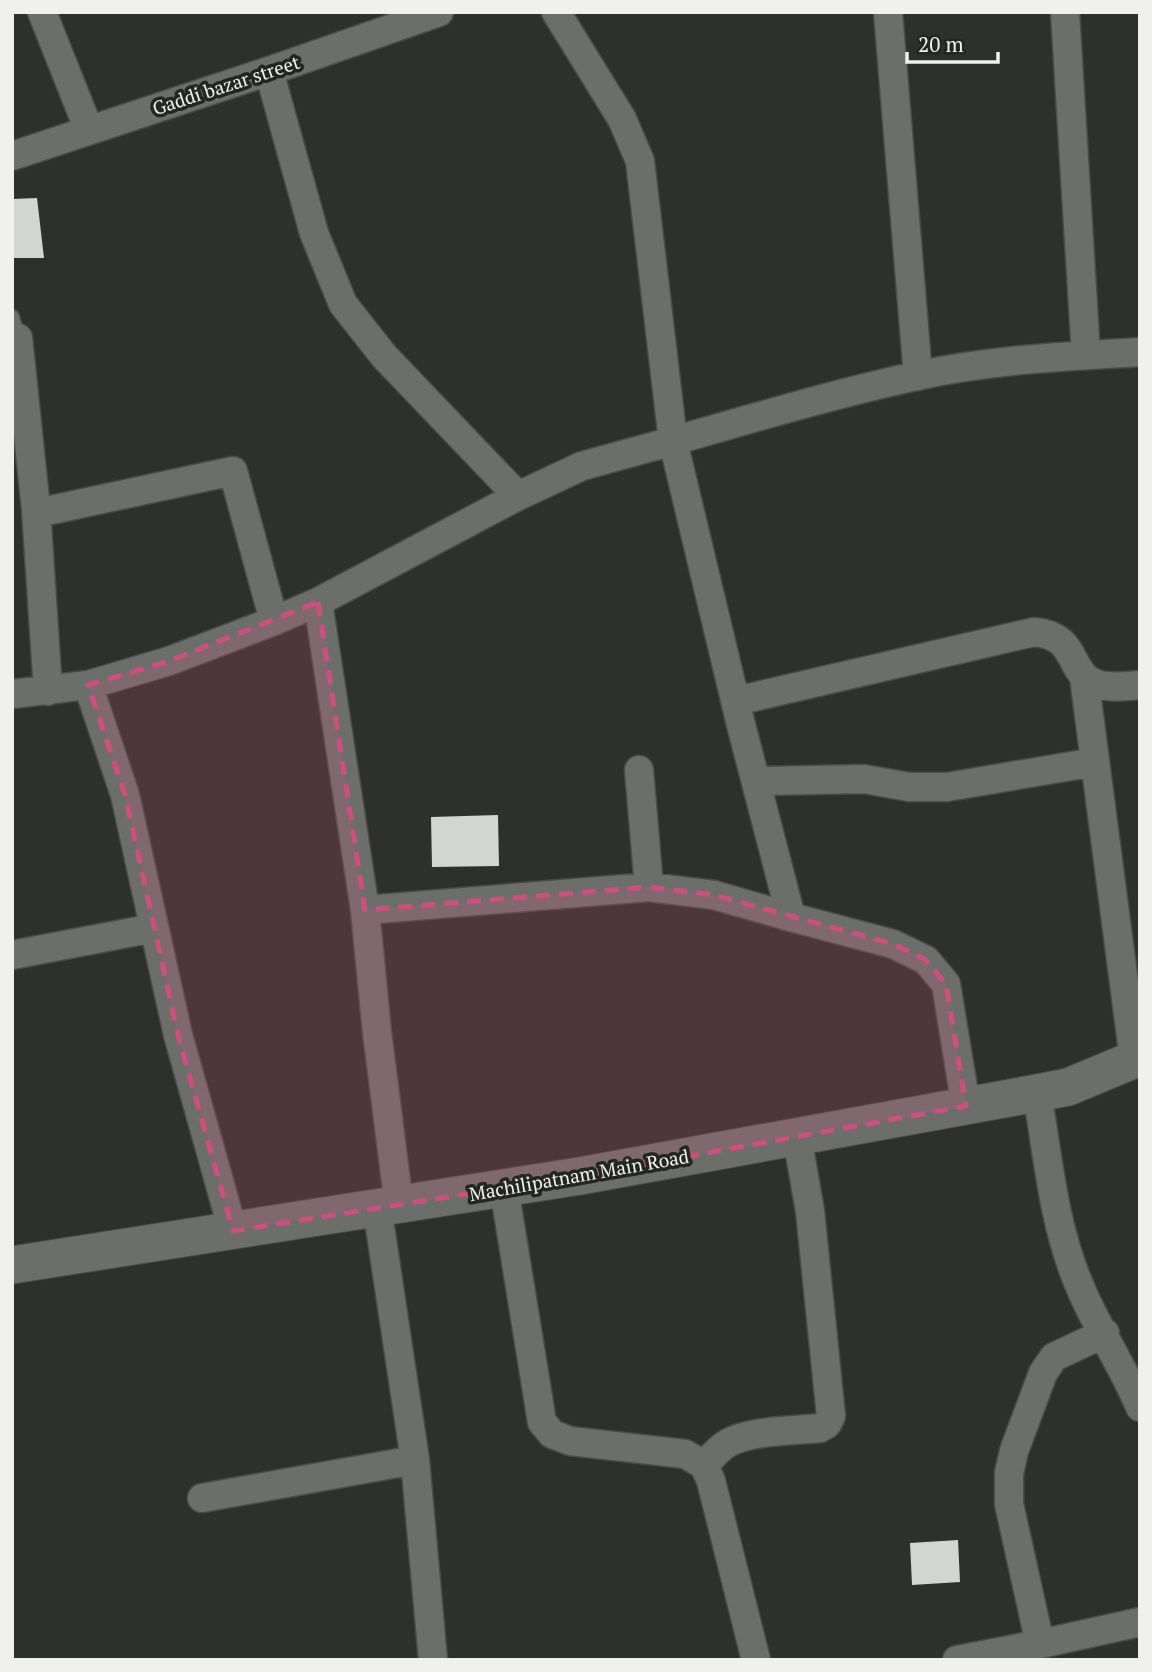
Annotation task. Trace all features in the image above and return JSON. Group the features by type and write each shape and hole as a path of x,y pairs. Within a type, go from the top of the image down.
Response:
{"street":[{"path":"42,12 89,130"},
{"name":"Gaddi bazar street","path":"12,156 439,12"},
{"path":"556,12 622,119 640,161 673,441 791,917"},
{"path":"888,12 918,376"},
{"path":"1065,12 1086,355"},
{"path":"269,71 314,233 343,304 384,356 518,496"},
{"path":"15,328 36,509 48,691"},
{"path":"12,694 88,685 169,661 274,621 318,601 518,496 582,467 783,410 918,376 987,365 1140,352"},
{"path":"36,509 51,510 233,471 274,621"},
{"path":"318,601 365,911 377,1032 388,1206 433,1660"},
{"path":"736,701 1034,632 1050,633 1062,641 1084,677 1137,1058"},
{"path":"1084,677 1098,685 1140,685"},
{"path":"88,685 125,795 178,1035 233,1230"},
{"path":"756,781 864,779 909,787 947,787 1095,762"},
{"path":"639,770 649,887"},
{"path":"365,911 649,887 715,895 893,944 926,960 946,984 966,1106"},
{"path":"12,955 154,928"},
{"name":"Machilipatnam Main Road","path":"12,1265 504,1188 1037,1093 1068,1087 1137,1058"},
{"path":"1037,1093 1061,1235 1078,1284 1127,1376 1140,1407"},
{"path":"704,1465 731,1441 748,1436 820,1428 827,1424 831,1416 814,1246 797,1137"},
{"path":"504,1188 542,1422 552,1434 570,1441 685,1454 704,1465 712,1481 756,1660"},
{"path":"1040,1644 1009,1504 1009,1473 1014,1451 1043,1373 1054,1357 1105,1333"},
{"path":"202,1499 415,1460"},
{"path":"957,1660 1140,1622"}],"highlighted area":[{"path":"318,602 365,910 649,887 714,895 893,944 926,960 946,984 966,1106 580,1176 233,1231 178,1035 125,795 88,685 169,661"}],"building":[{"path":"37,198 44,258 12,258 12,199"},
{"path":"498,815 499,866 432,867 431,817"},
{"path":"958,1540 960,1582 912,1585 910,1543"}]}
